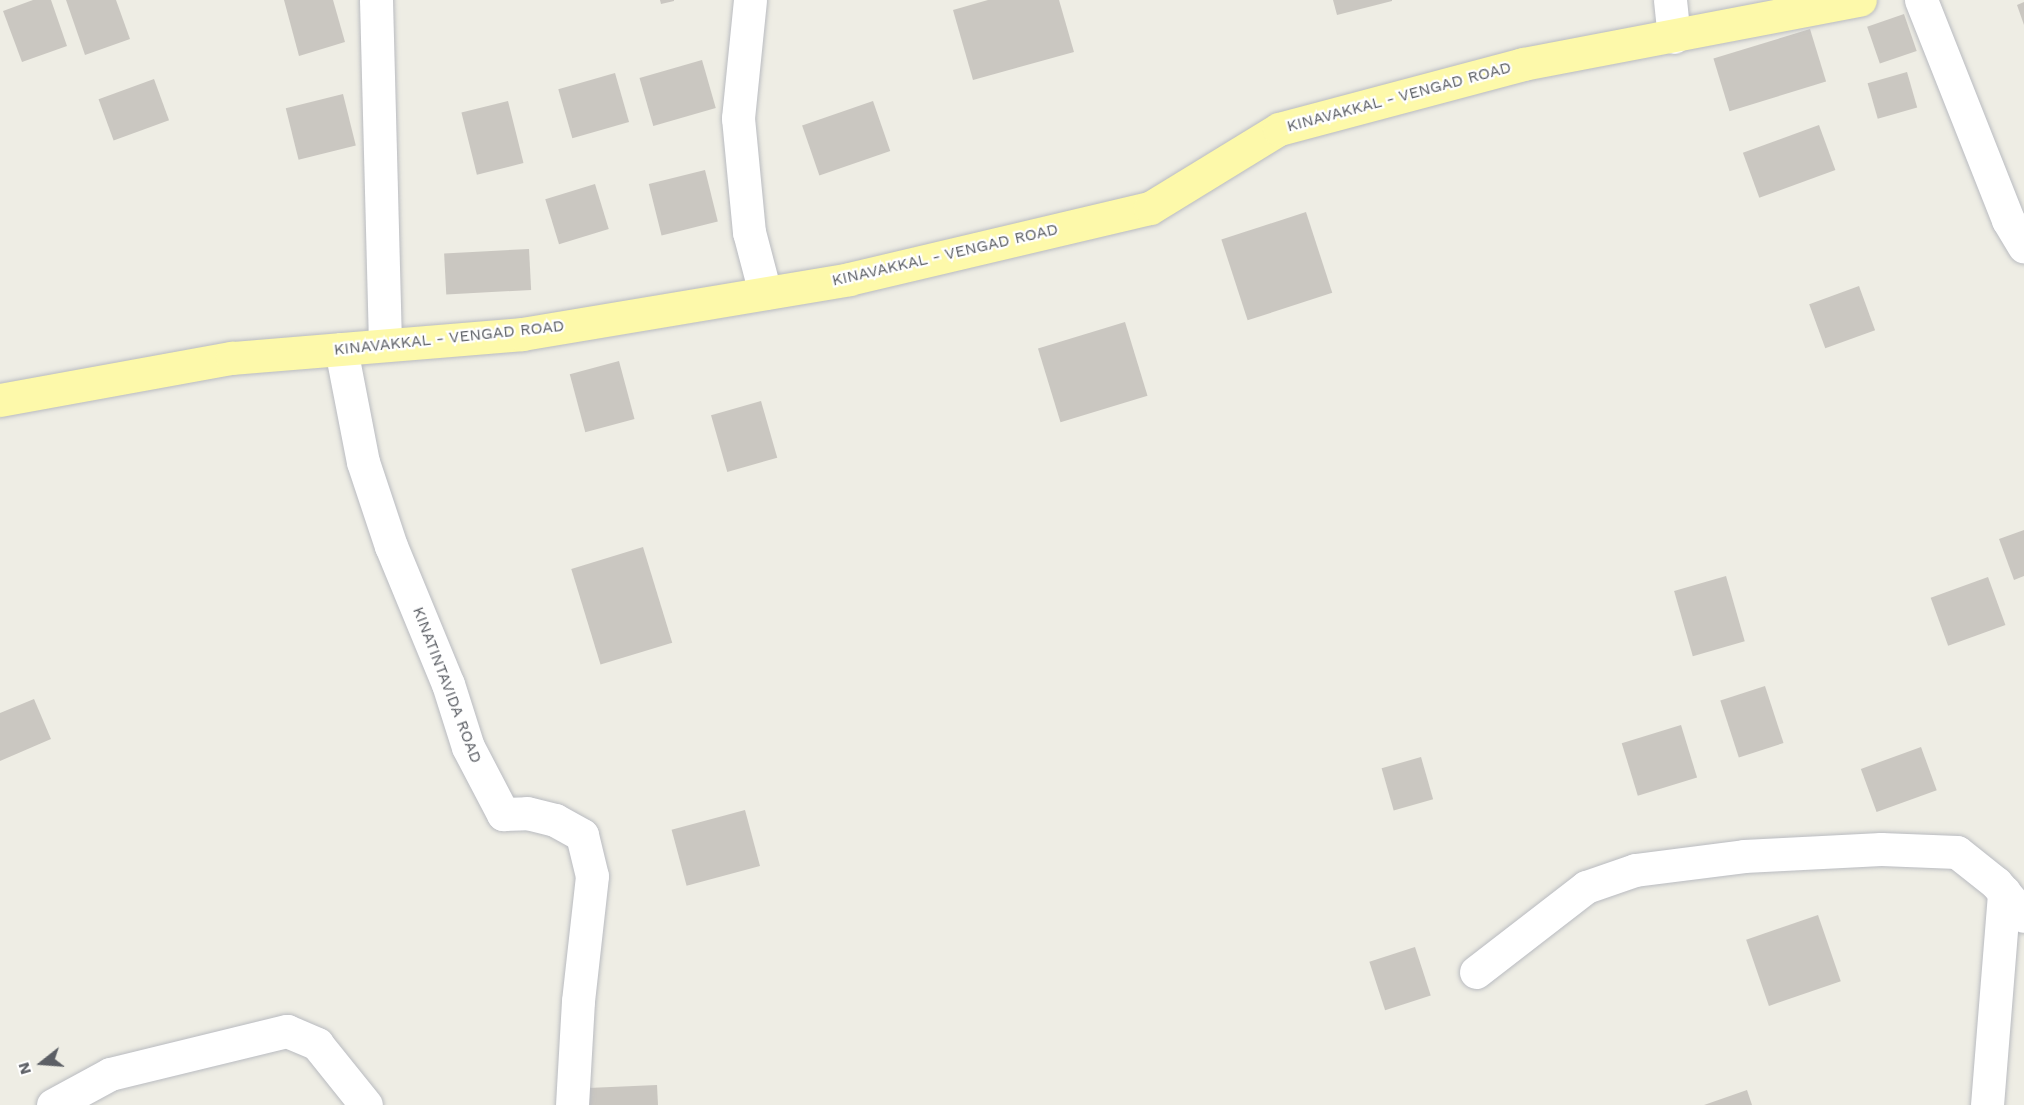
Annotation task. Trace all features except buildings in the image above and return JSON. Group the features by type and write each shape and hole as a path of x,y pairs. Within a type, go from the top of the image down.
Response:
{"main road":[{"name":"KINAVAKKAL - VENGAD ROAD","path":"0,400 232,358 522,334 849,279 1150,208 1279,129 1523,64 1860,0"}],"street":[{"path":"376,0 386,345"},
{"path":"750,0 738,118 749,232 765,293"},
{"path":"1670,0 1674,37"},
{"path":"1921,0 2008,220 2024,247"},
{"name":"KINATINTAVIDA ROAD","path":"341,349 363,462 391,546 448,684 468,747 503,814 527,813 555,820 582,835 592,876 578,1001 572,1105"},
{"path":"1476,972 1586,887 1635,870 1744,856 1881,849 1957,852 2014,904 1986,1105"},
{"path":"53,1105 110,1074 287,1031 317,1044 366,1105"}]}
